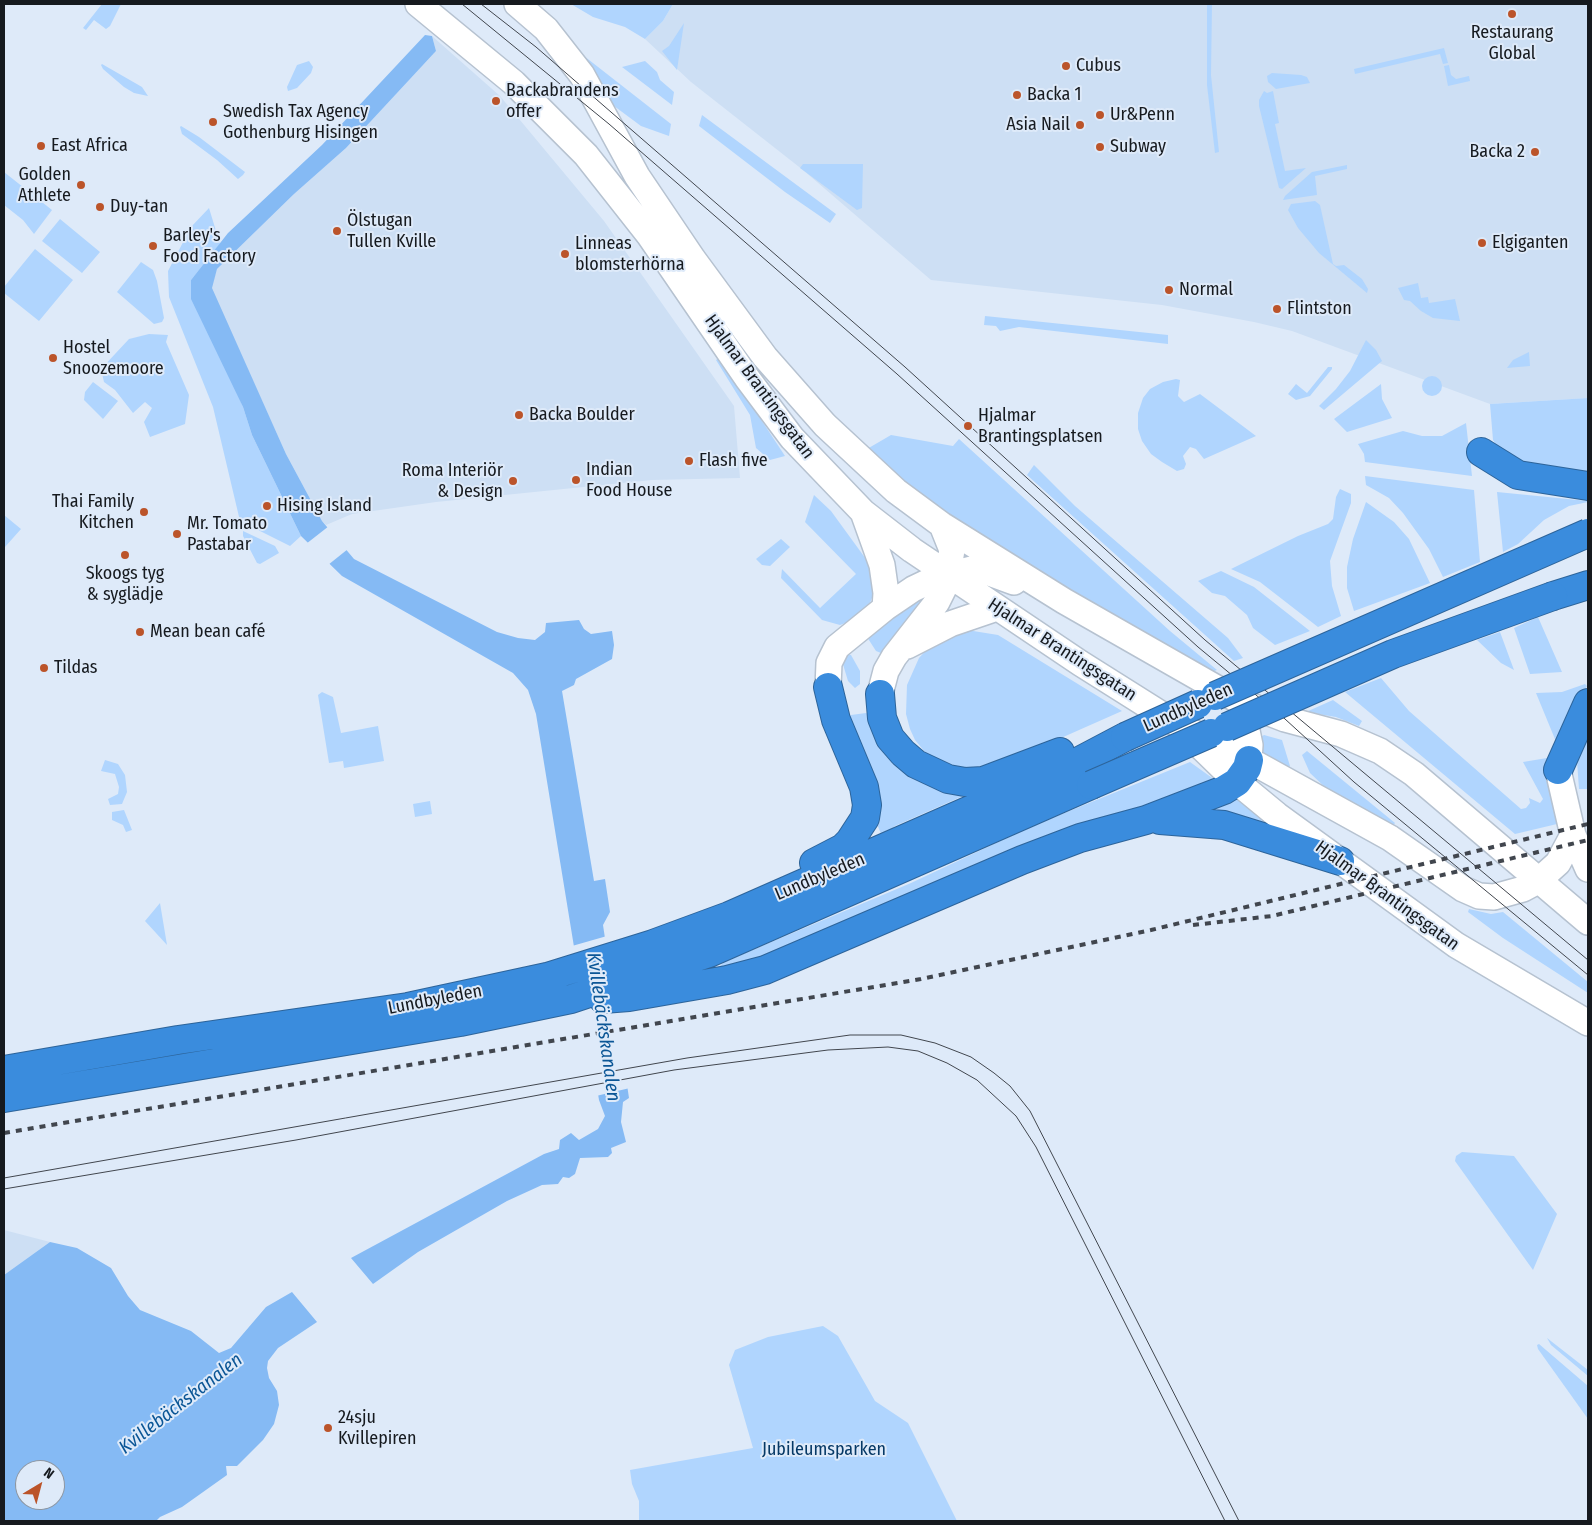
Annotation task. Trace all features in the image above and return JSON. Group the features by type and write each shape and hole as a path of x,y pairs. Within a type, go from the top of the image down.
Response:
{"highway":[{"path":"1481,452 1518,475 1588,486"},
{"name":"Lundbyleden","path":"4,1098 460,1022 557,993 619,954 729,916 826,874 1067,758 1124,737 1588,533"},
{"name":"Lundbyleden","path":"4,1070 178,1040 408,1007 627,988 1393,654 1588,585"},
{"path":"672,937 700,912 832,855 843,848 856,833 865,818 867,799 836,720 828,687"},
{"path":"880,694 882,718 890,738 916,764 948,779 965,782 983,781 1067,758"},
{"path":"1558,770 1588,703"},
{"path":"627,988 727,980 765,970 1022,860 1080,838 1146,820 1214,795 1243,771"},
{"path":"1146,820 1224,825 1340,861"}],"main road":[{"name":"Hjalmar Brantingsgatan","path":"418,4 514,83 586,155 649,235 747,378 792,438 863,512 948,575 1180,726 1243,771 1390,838 1463,889 1479,896 1494,897 1523,889 1538,881 1558,862 1573,835"},
{"name":"Hjalmar Brantingsgatan","path":"517,4 546,29 582,75 637,176 693,259 764,357 794,392 856,456 896,491 942,525 1064,601 1241,702 1285,719 1341,734 1380,751 1414,774 1588,922"},
{"path":"863,512 882,565 886,593 885,608"},
{"path":"880,694 886,671 898,651 937,602 948,575 952,550 942,525"},
{"path":"828,687 829,663 837,647 885,608 925,583 971,569 984,571 1064,601"},
{"path":"898,651 950,624 997,608"},
{"path":"1241,702 1250,744 1243,771"},
{"path":"1558,770 1573,835 1588,869"},
{"name":"Hjalmar Brantingsgatan","path":"1243,771 1277,815 1456,945 1588,1023"}],"shaded area":[{"path":"673,4 1588,4 1588,398 1490,404 1292,331 1254,322 1162,305 931,280 803,170 691,82 645,39 663,21"},
{"path":"432,36 500,96 604,221 734,406 740,478 652,480 436,502 352,514 326,525 322,521 286,454 211,288 217,269 294,194 346,148 436,51"},
{"path":"4,1230 50,1242 4,1275"}],"green space":[{"path":"102,4 121,4 110,26 106,29 94,20 86,30 83,28"},
{"path":"571,4 673,4 663,21 645,39 625,27 593,17"},
{"path":"1207,4 1212,4 1211,75 1219,152 1215,153 1207,85"},
{"path":"684,23 677,70 662,51 669,46"},
{"path":"1444,48 1448,63 1443,64 1440,54 1355,74 1354,69"},
{"path":"584,56 671,124 669,136 641,126 610,103"},
{"path":"309,61 313,67 311,73 297,88 288,91 287,87 297,65"},
{"path":"645,61 657,72 660,80 674,92 672,105 622,67"},
{"path":"102,64 142,87 148,96 134,93 124,87 103,69"},
{"path":"1449,65 1451,75 1456,79 1469,76 1470,81 1448,86 1444,66"},
{"path":"1272,73 1301,75 1307,77 1310,83 1276,89 1268,82 1267,76"},
{"path":"1264,91 1267,93 1273,91 1279,123 1275,124 1285,171 1306,168 1282,189 1279,188 1259,106 1259,100"},
{"path":"702,115 836,214 830,223 785,192 699,126"},
{"path":"181,126 199,137 245,172 243,175 238,179 217,160 182,134"},
{"path":"803,164 863,164 862,208 857,210 800,168"},
{"path":"1347,165 1347,169 1315,176 1317,195 1283,200 1312,172"},
{"path":"4,172 52,210 34,234 23,220 4,205"},
{"path":"1315,201 1320,205 1333,264 1336,266 1344,265 1362,279 1368,289 1367,293 1319,253 1298,228 1288,210 1291,204"},
{"path":"209,208 220,244 191,280 243,407 252,435 301,536 290,546 240,521 213,407 169,297 168,271 191,227"},
{"path":"60,219 100,252 82,273 42,241"},
{"path":"35,249 73,280 39,321 4,293 4,287"},
{"path":"141,262 153,270 157,281 164,318 162,322 154,324 117,292"},
{"path":"1418,283 1421,298 1428,297 1429,303 1455,299 1460,321 1433,318 1421,311 1410,301 1404,300 1398,288"},
{"path":"985,316 1168,335 1168,344 1019,327 1000,331 996,326 984,325"},
{"path":"149,334 168,335 166,342 189,395 185,424 150,437 144,422 152,408 145,402 133,413 115,390 104,382 101,369 129,339"},
{"path":"1366,340 1376,350 1382,361 1324,410 1319,406 1350,371"},
{"path":"1529,352 1530,366 1507,368 1513,360"},
{"path":"720,357 785,456 770,460 756,448 750,415 716,360"},
{"path":"1328,367 1332,367 1332,369 1310,396 1296,400 1288,394 1296,384 1307,393"},
{"path":"1432,376 1439,379 1442,386 1439,393 1432,396 1425,393 1422,386 1425,379"},
{"path":"1180,380 1178,396 1184,402 1200,394 1256,436 1204,459 1196,449 1190,447 1183,456 1186,464 1184,469 1177,471 1162,462 1151,454 1142,441 1138,429 1138,413 1143,398 1150,389 1163,382"},
{"path":"93,382 118,401 103,419 84,400 85,392"},
{"path":"1381,384 1382,399 1392,418 1347,432 1334,419"},
{"path":"1588,398 1588,477 1504,458 1493,440 1490,404"},
{"path":"1466,423 1472,476 1365,462 1364,454 1358,444 1403,431 1422,436 1442,436"},
{"path":"891,435 953,446 959,439 1170,631 1217,670 1207,674 971,530 917,493 867,449"},
{"path":"1034,465 1075,506 1228,638 1243,658 1234,661 1027,475"},
{"path":"1365,476 1474,490 1480,562 1443,577 1429,549 1403,513 1389,498 1366,485"},
{"path":"1340,489 1351,494 1351,503 1330,561 1332,586 1341,616 1318,627 1260,582 1231,569 1298,536 1328,524 1333,519 1336,497"},
{"path":"1497,492 1588,502 1569,506 1544,520 1518,544 1503,552"},
{"path":"814,495 831,511 871,566 875,591 869,605 851,621 840,625 822,620 781,578 782,569 820,608 856,574 805,522"},
{"path":"1366,502 1394,522 1409,539 1430,583 1354,611 1347,588 1347,567 1353,539"},
{"path":"4,515 21,529 5,547 4,547"},
{"path":"243,531 275,546 279,553 260,564 257,563 243,536"},
{"path":"781,539 790,547 770,566 762,565 756,559"},
{"path":"1221,571 1254,587 1310,631 1275,645 1253,628 1247,615 1225,596 1212,593 1198,581"},
{"path":"924,592 927,595 881,653 876,651 867,637"},
{"path":"1538,617 1562,672 1530,674 1514,628"},
{"path":"967,630 998,635 1122,711 1000,765 966,772 938,762 925,752 915,740 910,729 906,714 907,685 919,658 930,646"},
{"path":"1500,632 1514,670 1501,663 1477,640"},
{"path":"846,654 851,655 860,671 860,684 855,688 848,681 842,661"},
{"path":"1381,678 1409,711 1521,809 1526,808 1530,803 1529,798 1540,803 1543,799 1523,762 1547,758 1552,774 1557,824 1515,834 1345,692"},
{"path":"1585,684 1587,686 1557,744 1536,693 1562,692"},
{"path":"322,692 333,697 341,733 378,726 384,761 344,768 343,761 329,763 318,695"},
{"path":"1333,700 1362,721 1359,726 1336,717 1306,712"},
{"path":"866,713 871,716 875,729 979,789 895,826 882,836 876,822 848,719 851,715"},
{"path":"1588,722 1588,789 1579,789 1577,761 1581,737"},
{"path":"1264,735 1282,740 1290,766 1287,768 1262,754 1261,737"},
{"path":"1307,751 1395,823 1392,827 1330,792 1310,773 1302,755"},
{"path":"105,760 118,764 125,775 127,792 122,804 110,805 108,799 118,794 119,787 115,774 101,771"},
{"path":"1190,762 1215,780 781,954 716,970 724,962 911,883 1030,827"},
{"path":"1232,795 1273,829 1196,814"},
{"path":"430,801 432,814 415,817 413,804"},
{"path":"124,810 132,830 126,832 123,825 112,820 112,812"},
{"path":"160,903 167,945 145,921"},
{"path":"1469,909 1491,914 1503,912 1588,982 1588,993 1503,938 1468,912"},
{"path":"1462,1152 1514,1156 1557,1214 1533,1270 1455,1161 1456,1156"},
{"name":"Jubileumsparken","path":"823,1326 838,1336 875,1401 908,1423 957,1521 639,1521 639,1501 632,1484 630,1470 753,1448 729,1365 735,1350 768,1337"},
{"path":"1547,1338 1588,1370 1588,1376 1551,1345"},
{"path":"1539,1344 1588,1386 1588,1419 1538,1349 1537,1345"}],"water":[{"name":"Kvillebäckskanalen","path":"425,35 432,36 436,51 346,148 294,194 217,269 212,288 286,454 322,521 354,559 497,632 518,638 535,640 545,632 546,623 579,620 584,629 591,634 612,631 614,645 612,659 576,679 574,685 562,691 594,881 605,879 610,912 603,925 629,1098 623,1102 621,1122 626,1142 611,1148 612,1153 608,1157 580,1158 575,1174 569,1178 563,1177 558,1184 542,1185 507,1201 418,1252 373,1284 351,1258 544,1154 559,1149 560,1140 571,1133 579,1140 598,1129 605,1116 599,1100 536,714 528,690 513,673 342,576 301,536 252,435 243,407 191,299 191,280 228,233 322,145"},
{"name":"Kvillebäckskanalen","path":"50,1242 77,1248 111,1268 128,1296 140,1310 191,1331 219,1353 231,1348 266,1307 292,1292 317,1322 278,1348 268,1361 269,1378 277,1391 279,1405 274,1424 263,1440 237,1466 226,1466 227,1475 182,1507 160,1517 156,1521 4,1521 4,1275"}],"pier":[{"path":"329,526 348,549 328,565 306,544"},
{"path":"607,936 630,1088 596,1096 572,946"}],"tram line":[{"path":"462,4 609,124 897,374 1198,647 1285,719 1354,782 1588,975"},
{"path":"481,4 536,47 905,367 1205,640 1588,960"},
{"path":"4,1178 687,1058 850,1035 901,1035 935,1043 971,1057 994,1073 1010,1086 1030,1111 1239,1521"},
{"path":"4,1189 296,1140 674,1070 828,1050 888,1047 918,1051 947,1063 977,1080 1016,1116 1036,1147 1225,1521"}],"railway":[{"path":"4,1133 921,979 1151,930 1588,824"},
{"path":"1193,925 1272,916 1588,840"}],"place":[{"name":"Restaurang Global","path":"1512,14"},
{"name":"Cubus","path":"1066,66"},
{"name":"Backa 1","path":"1017,95"},
{"name":"Backabrandens offer","path":"496,101"},
{"name":"Ur&Penn","path":"1100,115"},
{"name":"Swedish Tax Agency Gothenburg Hisingen","path":"213,122"},
{"name":"Asia Nail","path":"1080,125"},
{"name":"East Africa","path":"41,146"},
{"name":"Subway","path":"1100,147"},
{"name":"Backa 2","path":"1535,152"},
{"name":"Golden Athlete","path":"81,185"},
{"name":"Duy-tan","path":"100,207"},
{"name":"Ölstugan Tullen Kville","path":"337,231"},
{"name":"Elgiganten","path":"1482,243"},
{"name":"Barley's Food Factory","path":"153,246"},
{"name":"Linneas blomsterhörna","path":"565,254"},
{"name":"Normal","path":"1169,290"},
{"name":"Flintston","path":"1277,309"},
{"name":"Hostel Snoozemoore","path":"53,358"},
{"name":"Backa Boulder","path":"519,415"},
{"name":"Hjalmar Brantingsplatsen","path":"968,426"},
{"name":"Flash five","path":"689,461"},
{"name":"Indian Food House","path":"576,480"},
{"name":"Roma Interiör & Design","path":"513,481"},
{"name":"Hising Island","path":"267,506"},
{"name":"Thai Family Kitchen","path":"144,512"},
{"name":"Mr. Tomato Pastabar","path":"177,534"},
{"name":"Skoogs tyg & syglädje","path":"125,555"},
{"name":"Mean bean café","path":"140,632"},
{"name":"Tildas","path":"44,668"},
{"name":"24sju Kvillepiren","path":"328,1428"}]}
